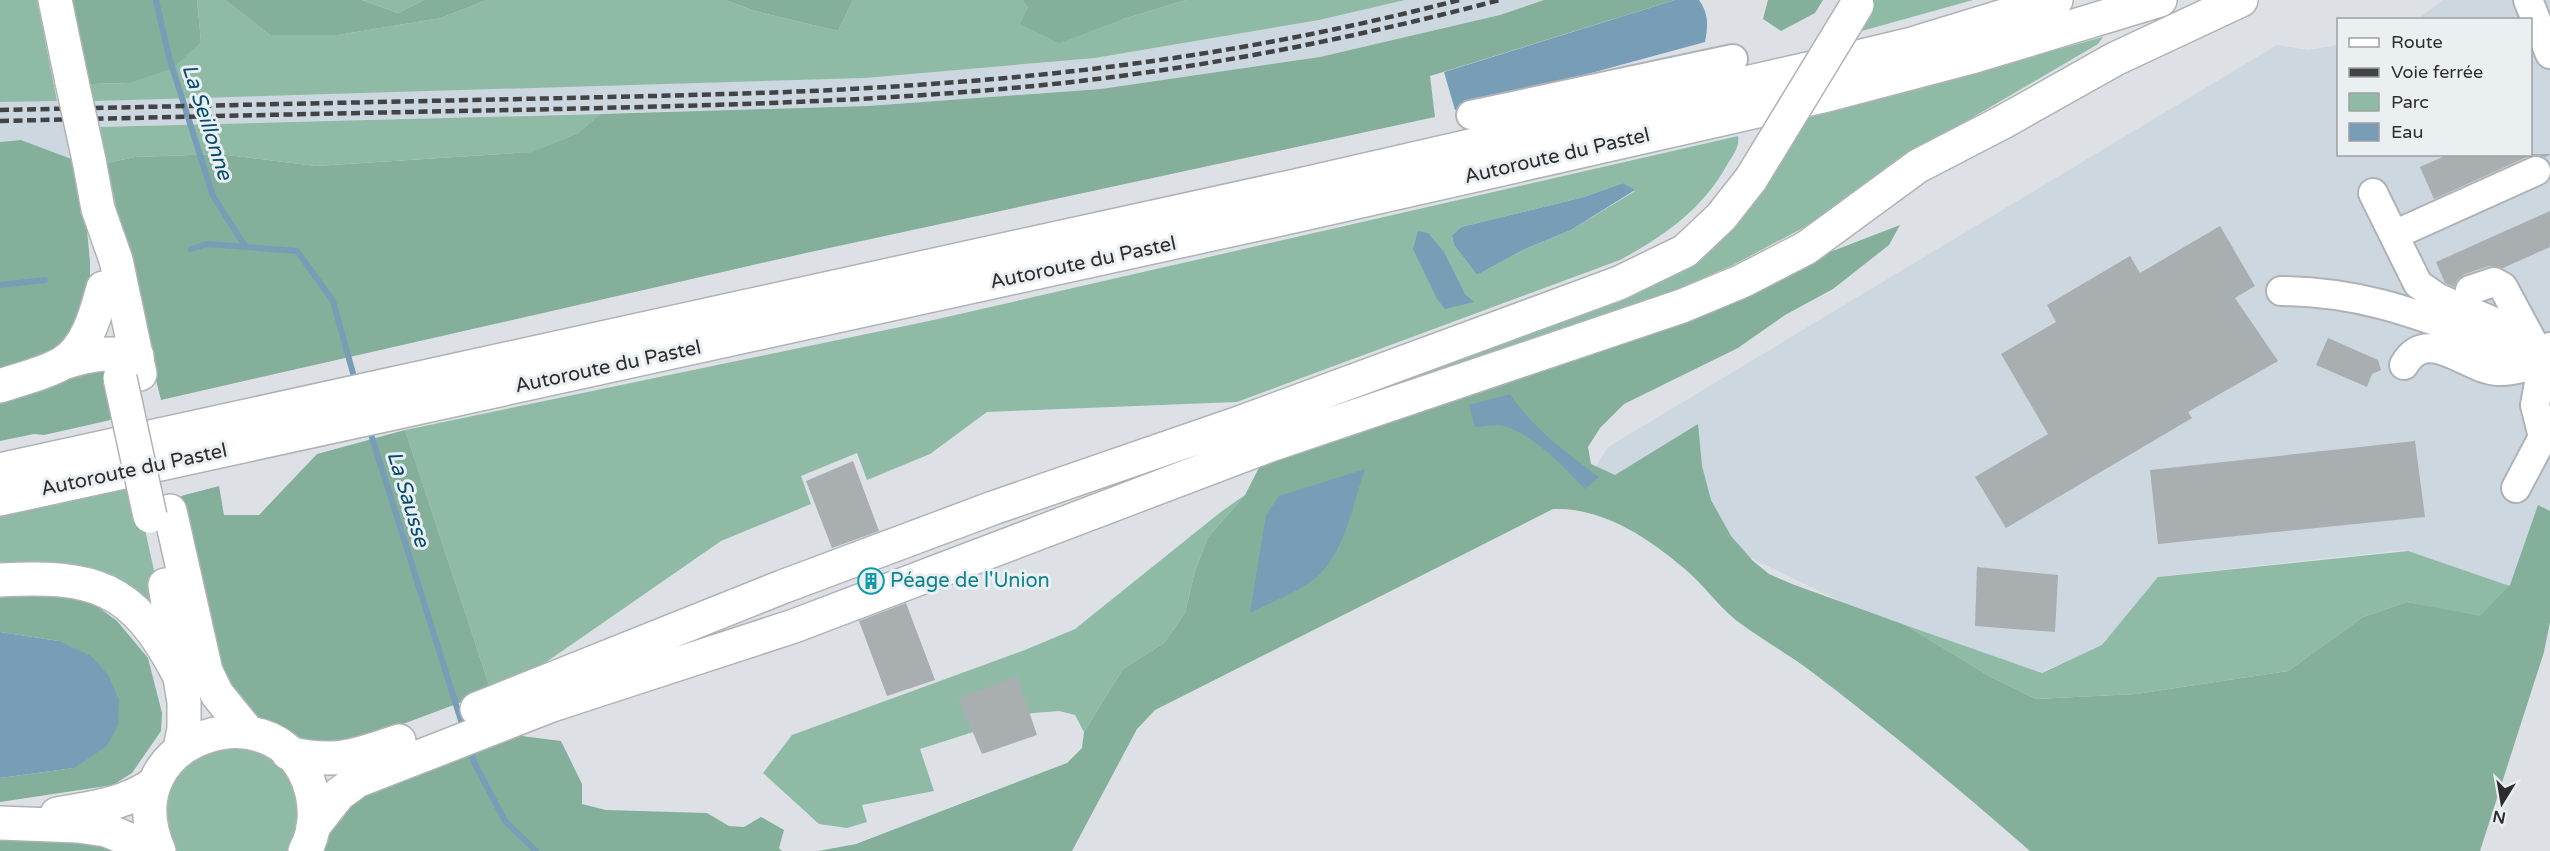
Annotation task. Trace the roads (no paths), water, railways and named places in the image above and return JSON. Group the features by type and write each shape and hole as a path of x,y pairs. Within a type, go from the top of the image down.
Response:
{"main road":[{"path":"55,0 98,209 116,260 128,365 160,514 206,671 217,694 248,732"},
{"name":"Autoroute du Pastel","path":"395,398 1295,186 1912,44 2056,0"},
{"name":"Autoroute du Pastel","path":"0,499 331,412 1320,211 1823,96 1975,56 2160,0"},
{"path":"513,706 794,626 1270,445 1682,306 1742,281 1806,248 1918,166 2003,122 2115,59 2241,0"},
{"path":"309,839 339,794 408,749 513,706 771,591 993,508 1239,423 1619,283 1685,251 1721,217 1751,179 1859,3"},
{"path":"98,209 99,263 103,288 128,365"},
{"path":"63,363 82,343 94,322 103,288"},
{"path":"0,386 93,354 128,365"},
{"name":"Autoroute du Pastel","path":"0,470 331,412"},
{"path":"160,514 178,673 184,702 184,729 180,749"},
{"path":"0,580 36,578 76,580 107,590 148,623 162,642 178,673"},
{"path":"158,851 150,825 150,811 155,783 162,770 180,749 195,740 212,733 230,731 248,732 270,740 288,753 305,774 314,807 309,839"},
{"path":"288,753 313,759 343,758 408,749"},
{"path":"4,823 119,802 141,793 155,783"},
{"path":"4,823 78,826 106,830 158,851"}],"street":[{"path":"2528,0 2550,54"},
{"path":"1471,115 1733,58 1705,92"},
{"path":"2394,236 2536,171"},
{"path":"2373,193 2418,284 2438,298 2544,353"},
{"path":"2470,290 2494,282 2503,287 2544,353 2535,405 2543,437 2516,488"},
{"path":"2281,291 2320,291 2347,295 2393,306 2544,353"},
{"path":"2404,365 2410,355 2423,350 2440,349 2496,371 2521,369 2544,353"}],"water":[{"path":"1675,0 1699,0 1705,10 1707,20 1705,42 1455,110 1444,72"},
{"path":"1623,183 1635,190 1571,230 1523,250 1477,275 1454,245 1452,236 1461,227 1584,197"},
{"path":"1418,231 1428,233 1444,252 1465,294 1474,302 1445,309 1437,299 1413,249"},
{"path":"1510,394 1540,429 1599,477 1585,489 1538,444 1527,437 1504,426 1475,427 1469,405"},
{"path":"1365,469 1342,539 1328,564 1305,586 1250,613 1266,515 1279,496"},
{"path":"0,632 59,641 91,656 109,676 119,700 118,725 107,746 74,768 0,778"}],"waterway":[{"name":"La Seillonne","path":"156,0 169,57 213,196 245,246"},
{"name":"La Sausse","path":"191,249 207,244 297,251 333,301 356,384"},
{"name":"La Sausse","path":"0,285 45,280"},
{"name":"La Sausse","path":"369,428 464,730"},
{"name":"La Sausse","path":"470,748 474,762 505,821 536,851"}],"railway":[{"path":"0,110 708,95 943,83 1073,71 1203,54 1332,30 1459,0"},
{"path":"0,121 706,105 833,100 1023,87 1203,64 1323,42 1500,0"}],"place":[{"name":"Péage de l'Union","path":"871,581"}]}
